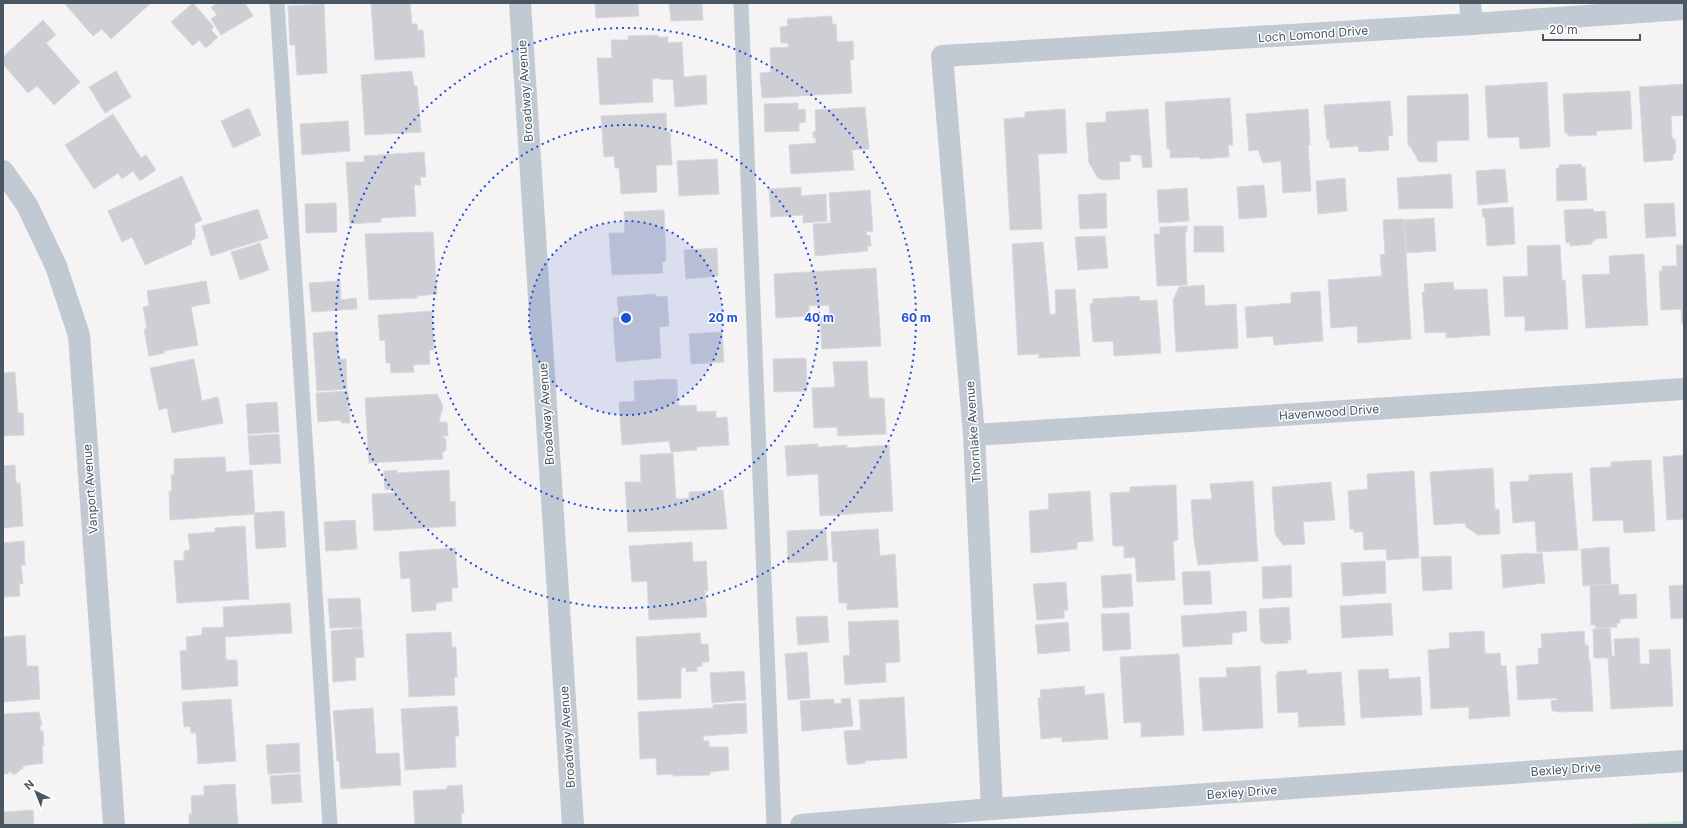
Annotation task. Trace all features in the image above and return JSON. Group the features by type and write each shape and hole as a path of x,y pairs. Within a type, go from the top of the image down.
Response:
{"street":[{"name":"Broadway Avenue","path":"520,3 573,825"},
{"name":"Loch Lomond Drive","path":"942,56 1471,13 1684,9"},
{"name":"Thornlake Avenue","path":"942,56 974,435 992,809"},
{"name":"Vanport Avenue","path":"3,171 26,205 52,259 79,335 114,825"},
{"name":"Havenwood Drive","path":"974,435 1684,389"},
{"name":"Bexley Drive","path":"801,825 992,809 1684,761"}],"lane":[{"path":"277,3 330,825"},
{"path":"741,3 774,825"}],"green space":[{"path":"1684,821 1684,825 1606,825"}],"building":[{"path":"64,3 151,3 111,39 102,29 93,36"},
{"path":"193,3 214,27 211,30 218,37 206,48 199,40 193,46 171,22"},
{"path":"217,3 245,3 253,16 221,35 211,19 217,15 211,7"},
{"path":"371,3 410,3 412,24 417,24 418,30 423,30 425,57 375,60"},
{"path":"595,3 638,3 639,16 596,18"},
{"path":"669,3 702,3 703,20 671,21"},
{"path":"324,4 327,73 297,75 295,45 290,45 288,6"},
{"path":"832,16 832,24 836,24 837,42 853,41 854,59 850,60 852,93 762,98 760,73 771,72 770,48 789,47 788,43 781,43 780,27 788,26 787,19"},
{"path":"43,20 56,35 46,43 80,82 54,105 37,86 28,93 3,64 3,57"},
{"path":"658,35 658,37 668,37 668,43 682,42 684,77 706,75 707,104 675,107 673,79 661,80 660,78 652,79 653,102 600,105 597,58 612,58 611,40 629,40 628,36"},
{"path":"116,71 131,97 105,113 89,87"},
{"path":"412,71 414,86 417,86 421,132 365,135 361,75"},
{"path":"1547,82 1550,147 1520,149 1519,137 1488,138 1485,86"},
{"path":"1684,84 1684,115 1671,116 1672,138 1675,140 1676,152 1673,155 1673,160 1644,162 1639,87"},
{"path":"1630,91 1632,129 1596,131 1597,135 1568,136 1568,133 1565,133 1563,94"},
{"path":"1468,94 1469,140 1437,141 1437,162 1419,162 1410,146 1408,146 1407,96"},
{"path":"1230,98 1233,145 1228,145 1229,157 1200,159 1199,157 1170,158 1170,149 1167,149 1165,102"},
{"path":"1390,101 1393,135 1388,136 1389,150 1359,152 1358,146 1330,148 1329,139 1327,140 1324,105"},
{"path":"798,103 798,110 805,109 806,122 799,123 799,131 765,132 764,104"},
{"path":"865,107 869,149 852,150 854,170 791,174 789,145 816,143 816,138 813,138 813,132 816,131 815,110"},
{"path":"249,108 261,135 233,148 221,121"},
{"path":"1065,109 1067,153 1038,154 1042,229 1010,230 1004,119 1025,117 1025,112"},
{"path":"1148,109 1152,167 1143,168 1141,155 1130,155 1131,161 1119,162 1120,179 1103,180 1098,178 1089,163 1086,123 1106,122 1106,112"},
{"path":"1308,109 1310,145 1308,145 1311,191 1283,193 1281,161 1263,163 1258,150 1249,151 1246,114"},
{"path":"666,113 667,132 670,132 672,165 656,165 657,192 621,194 619,168 615,168 614,156 604,157 601,116"},
{"path":"113,114 141,158 146,155 156,170 140,181 133,171 122,179 118,173 94,189 65,145"},
{"path":"348,121 350,151 302,155 300,124"},
{"path":"424,152 426,177 420,177 421,185 414,185 416,216 381,218 381,222 350,224 346,162 364,162 364,156"},
{"path":"717,159 719,194 679,196 677,161"},
{"path":"1581,164 1582,167 1585,167 1587,200 1557,201 1556,169 1559,168 1559,165"},
{"path":"1505,169 1508,202 1478,205 1476,171"},
{"path":"1451,174 1453,208 1399,209 1397,178"},
{"path":"182,176 202,220 194,224 195,238 191,242 192,244 145,265 132,237 122,242 108,211"},
{"path":"1345,178 1347,211 1318,214 1316,181"},
{"path":"1264,185 1267,217 1239,219 1237,187"},
{"path":"801,187 801,196 826,194 827,221 803,223 803,215 771,217 769,189"},
{"path":"1187,188 1189,221 1159,223 1157,190"},
{"path":"870,190 873,231 866,232 867,236 870,235 871,246 867,246 868,251 815,256 813,224 831,223 829,193"},
{"path":"1106,193 1107,228 1080,229 1078,195"},
{"path":"336,203 337,232 306,233 305,204"},
{"path":"1674,203 1676,236 1646,238 1644,204"},
{"path":"1513,207 1515,244 1487,246 1485,217 1483,217 1482,209"},
{"path":"258,209 268,238 211,256 202,226"},
{"path":"1593,209 1594,212 1605,211 1607,238 1595,239 1595,241 1592,241 1592,244 1570,246 1570,243 1566,243 1564,210"},
{"path":"664,210 666,261 662,262 663,273 612,275 609,233 625,233 624,212"},
{"path":"1434,218 1436,251 1406,253 1404,220"},
{"path":"1404,219 1411,339 1358,343 1357,326 1331,328 1328,280 1382,276 1380,255 1385,254 1383,220"},
{"path":"1187,226 1187,232 1185,232 1187,285 1157,286 1154,234 1160,234 1160,227"},
{"path":"1194,226 1223,226 1224,252 1194,252"},
{"path":"433,232 437,294 417,296 417,298 369,300 365,234"},
{"path":"1105,236 1108,268 1078,270 1075,237"},
{"path":"1043,242 1050,315 1056,314 1055,290 1075,289 1080,356 1039,358 1039,354 1018,355 1012,244"},
{"path":"260,243 269,270 240,280 231,252"},
{"path":"1560,245 1562,280 1565,280 1568,329 1525,331 1525,316 1505,317 1503,277 1528,276 1527,246"},
{"path":"1676,245 1684,245 1684,324 1682,324 1681,309 1661,310 1659,271 1662,271 1662,266 1677,266"},
{"path":"717,248 718,276 686,279 684,250"},
{"path":"1644,254 1648,325 1586,328 1582,275 1610,274 1609,256"},
{"path":"876,268 881,346 822,349 820,318 830,317 829,305 809,306 809,316 776,318 774,274"},
{"path":"206,281 210,303 191,307 198,345 164,351 165,353 149,356 144,329 147,329 143,307 149,306 147,291"},
{"path":"340,281 341,300 356,298 357,309 312,312 309,283"},
{"path":"1453,282 1454,290 1487,289 1490,335 1446,338 1446,332 1425,333 1422,292 1425,292 1424,284"},
{"path":"1204,285 1205,306 1236,304 1238,348 1176,352 1173,300 1179,287"},
{"path":"1320,291 1323,341 1274,345 1273,336 1247,338 1245,307 1291,303 1291,293"},
{"path":"655,294 656,297 667,296 669,326 659,327 661,358 616,362 613,318 619,317 617,297"},
{"path":"1139,296 1140,301 1157,300 1161,353 1114,356 1113,341 1093,342 1090,304 1093,303 1093,299"},
{"path":"432,311 434,350 429,350 430,364 413,365 414,372 391,373 390,363 386,363 385,340 380,341 378,315"},
{"path":"337,331 339,359 346,359 347,389 317,391 313,333"},
{"path":"722,332 724,362 691,364 689,334"},
{"path":"806,358 807,391 774,392 773,359"},
{"path":"194,359 202,401 218,397 223,423 172,433 167,408 159,410 150,368"},
{"path":"867,361 869,398 884,398 886,434 838,436 837,427 814,428 812,388 835,387 833,362"},
{"path":"15,372 18,413 23,413 24,435 3,436 3,373"},
{"path":"677,380 678,405 696,405 697,412 716,411 716,418 727,417 729,445 696,447 697,450 671,452 669,441 622,445 619,402 635,401 634,381"},
{"path":"348,391 350,423 341,423 341,420 318,422 316,393"},
{"path":"437,394 443,406 439,422 447,422 448,436 441,436 446,439 446,450 442,453 443,459 369,463 365,398"},
{"path":"277,402 279,432 248,434 246,404"},
{"path":"279,434 281,463 250,465 248,436"},
{"path":"818,444 818,447 847,445 847,448 889,445 893,511 820,516 818,474 787,476 785,446"},
{"path":"673,453 676,499 689,498 689,492 723,490 727,529 628,532 625,482 641,482 640,455"},
{"path":"1684,455 1684,519 1667,520 1663,457"},
{"path":"225,457 226,472 252,470 255,514 170,520 169,491 172,491 171,475 174,475 174,459"},
{"path":"1651,460 1655,531 1624,533 1623,520 1593,521 1590,468 1611,467 1611,462"},
{"path":"15,465 16,483 20,483 23,526 3,528 3,466"},
{"path":"1493,468 1495,510 1499,509 1500,534 1478,535 1466,527 1465,523 1434,525 1430,472"},
{"path":"397,470 397,473 449,470 450,502 455,501 456,526 374,531 372,494 394,493 394,489 385,490 384,471"},
{"path":"1414,471 1419,558 1387,560 1386,549 1364,550 1363,532 1354,532 1354,529 1350,529 1348,491 1368,489 1367,474"},
{"path":"1572,473 1578,550 1537,552 1535,521 1513,523 1510,482 1529,481 1529,475"},
{"path":"1253,481 1258,561 1198,565 1194,540 1191,500 1212,499 1210,484"},
{"path":"1331,482 1335,520 1303,522 1305,544 1283,545 1275,534 1272,487"},
{"path":"1176,485 1178,540 1173,541 1175,580 1137,582 1135,557 1124,558 1124,546 1113,546 1110,493 1130,492 1130,487"},
{"path":"1090,491 1093,541 1077,542 1077,549 1031,553 1029,511 1049,509 1048,494"},
{"path":"284,511 286,547 256,549 255,513"},
{"path":"355,520 357,549 326,551 324,522"},
{"path":"245,526 249,599 177,603 174,561 184,560 184,551 190,550 188,534 215,532 215,528"},
{"path":"826,529 828,560 788,563 787,531"},
{"path":"878,529 880,556 895,554 898,607 847,610 847,603 839,603 837,562 833,562 831,532"},
{"path":"24,541 25,565 21,565 23,584 19,584 20,596 3,597 3,543"},
{"path":"692,542 693,562 706,561 708,591 705,591 707,617 649,620 647,581 632,582 629,546"},
{"path":"1609,547 1611,584 1583,586 1581,549"},
{"path":"455,548 458,588 452,588 452,601 436,603 436,610 412,612 410,578 401,579 399,552"},
{"path":"1542,553 1545,583 1503,588 1501,555"},
{"path":"1451,556 1452,589 1423,591 1421,557"},
{"path":"1385,561 1386,593 1343,596 1341,563"},
{"path":"1291,565 1292,597 1263,599 1262,567"},
{"path":"1210,571 1212,604 1184,605 1182,572"},
{"path":"1131,574 1133,606 1103,608 1101,576"},
{"path":"1066,582 1068,610 1064,610 1064,618 1037,620 1033,584"},
{"path":"1618,584 1619,595 1636,594 1637,618 1620,619 1620,623 1617,623 1617,627 1596,628 1595,625 1591,625 1590,586"},
{"path":"1684,585 1684,618 1671,619 1669,586"},
{"path":"360,598 362,627 330,628 328,599"},
{"path":"290,603 292,633 225,637 226,660 237,660 238,686 182,690 180,651 187,650 186,637 202,635 202,628 224,627 223,607"},
{"path":"1391,603 1393,635 1342,638 1340,606"},
{"path":"1289,607 1291,640 1287,640 1288,643 1265,644 1264,642 1261,642 1259,609"},
{"path":"1246,611 1247,631 1232,633 1232,644 1183,647 1181,616"},
{"path":"1129,613 1131,649 1103,651 1101,614"},
{"path":"827,616 829,642 798,645 796,617"},
{"path":"898,620 900,662 885,663 886,682 845,685 843,656 850,655 848,622"},
{"path":"1068,622 1070,651 1038,654 1035,625"},
{"path":"362,628 364,657 355,658 356,680 333,682 331,631"},
{"path":"1610,628 1612,656 1615,656 1614,639 1639,638 1640,664 1650,664 1649,650 1670,649 1673,706 1611,709 1608,658 1594,658 1593,629"},
{"path":"1484,631 1485,654 1500,653 1501,666 1506,666 1510,716 1469,719 1469,707 1431,709 1428,650 1450,648 1449,633"},
{"path":"1584,631 1585,645 1588,645 1589,662 1590,661 1593,711 1552,711 1551,701 1557,700 1557,698 1518,700 1516,666 1539,664 1538,648 1542,648 1541,634"},
{"path":"451,632 452,647 456,647 457,677 454,677 455,695 409,697 406,634"},
{"path":"700,633 701,644 708,644 709,662 702,662 702,666 697,667 697,671 686,672 686,667 681,668 681,698 638,700 636,637"},
{"path":"25,635 27,666 38,666 40,699 3,702 3,637"},
{"path":"807,652 810,698 788,700 785,654"},
{"path":"1179,654 1184,735 1141,737 1141,722 1124,723 1120,657"},
{"path":"1260,666 1263,728 1203,731 1199,678 1227,677 1226,668"},
{"path":"1388,669 1389,679 1420,677 1422,715 1361,718 1358,670"},
{"path":"1307,670 1307,674 1341,672 1345,725 1299,727 1298,712 1278,713 1277,672"},
{"path":"744,671 746,700 712,703 710,673"},
{"path":"1084,686 1085,695 1104,693 1108,739 1062,742 1062,737 1041,739 1038,698 1041,698 1040,690"},
{"path":"904,697 907,758 865,761 865,763 849,765 847,763 844,731 861,730 859,700"},
{"path":"850,698 853,726 802,731 800,701 834,699 834,704 842,703 841,699"},
{"path":"231,699 236,761 198,764 196,733 191,733 190,726 184,727 182,702"},
{"path":"746,703 747,733 703,736 704,741 709,741 709,747 728,747 729,770 710,772 710,775 657,775 656,758 640,759 638,712 713,708 713,705"},
{"path":"457,706 459,736 455,736 456,767 405,770 401,709"},
{"path":"373,708 376,754 399,753 401,785 341,789 333,711"},
{"path":"3,711 4,714 39,712 42,725 40,725 40,731 43,731 43,763 23,766 23,769 20,769 17,774 8,772 8,774 3,774"},
{"path":"299,743 300,772 268,774 266,745"},
{"path":"300,774 302,802 272,804 270,776"},
{"path":"235,784 238,825 189,825 189,814 192,814 191,796 204,795 204,786"},
{"path":"462,785 464,813 461,813 462,825 415,825 413,791 447,789 447,786"},
{"path":"33,810 34,825 3,825 3,812"}]}
